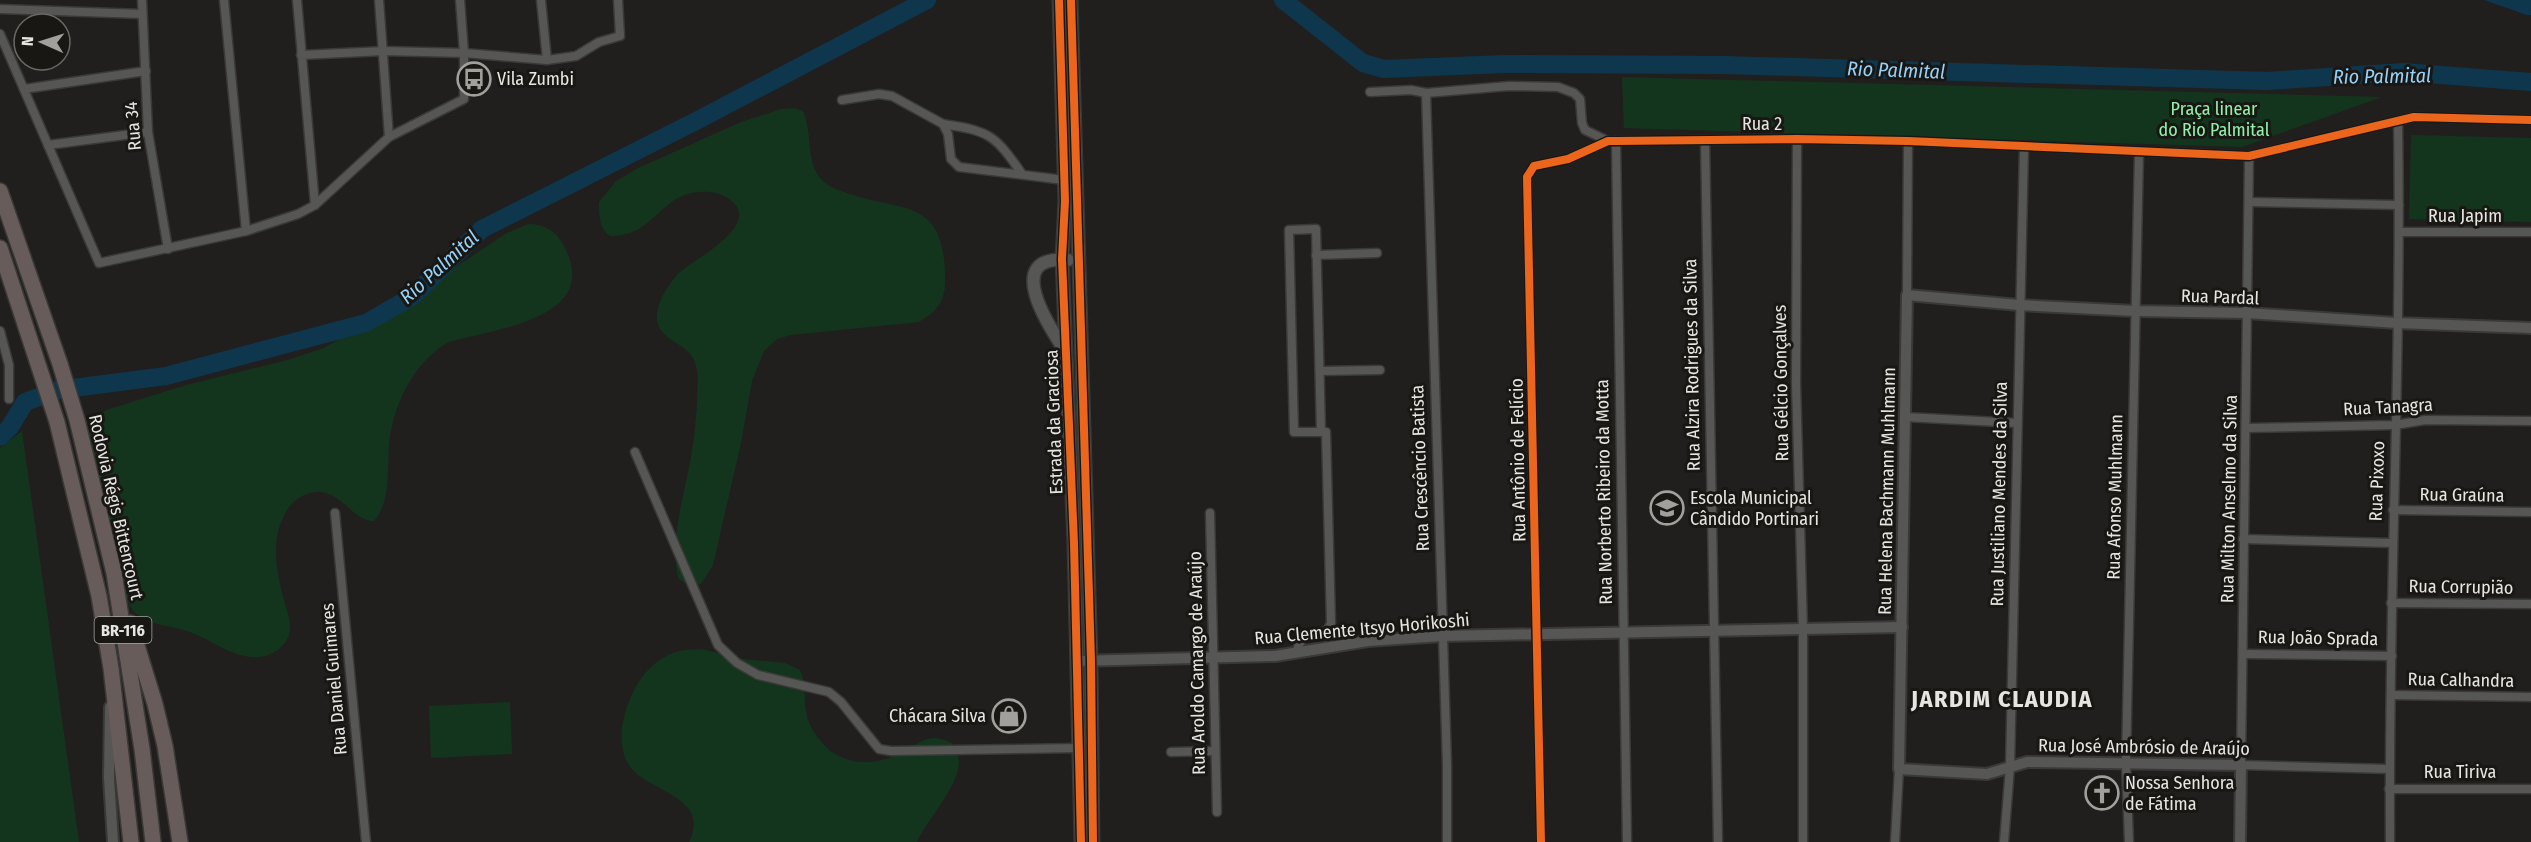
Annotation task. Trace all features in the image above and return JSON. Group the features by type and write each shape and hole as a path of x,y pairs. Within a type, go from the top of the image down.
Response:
{"highway":[{"name":"Rodovia Régis Bittencourt","path":"0,191 77,420 114,573 142,749 153,842"},
{"name":"Rodovia Régis Bittencourt","path":"0,248 41,366 57,422 99,596 111,668 131,842"},
{"path":"114,573 155,704 165,746 180,842"}],"main road":[{"name":"Estrada da Graciosa","path":"1065,4 1062,259 1077,661 1081,842"},
{"name":"Estrada da Graciosa","path":"1065,4 1079,261 1091,660 1093,842"},
{"path":"1066,353 1038,308 1034,285 1036,271 1044,263 1062,259 1079,261"}],"street":[{"name":"Rua 34","path":"142,0 148,132 168,249"},
{"path":"224,0 246,231"},
{"path":"297,0 315,205"},
{"path":"379,0 389,136"},
{"path":"0,33 99,263 246,231 298,214 315,205 389,136 464,99 465,53 460,0"},
{"path":"541,0 547,60"},
{"path":"302,55 384,51 465,53 547,60 576,56 599,42 620,36 618,0"},
{"path":"0,9 142,14"},
{"path":"24,89 146,71"},
{"path":"1370,92 1411,90 1426,93 1509,86 1566,89 1580,99 1582,123 1585,130 1612,141"},
{"name":"Rua Crescêncio Batista","path":"1426,93 1447,842"},
{"path":"842,100 879,94 892,96 943,124 975,130 1000,143 1022,174"},
{"name":"Rua 2","path":"1612,141 1797,139 1908,141 2250,156 2414,117 2531,120"},
{"name":"Rua Pixoxo","path":"2390,842 2391,603 2399,232 2398,121"},
{"path":"943,124 948,134 951,159 959,167 1064,180"},
{"path":"48,145 148,132"},
{"name":"Rua Gélcio Gonçalves","path":"1797,139 1796,382 1803,630 1803,842"},
{"name":"Rua Alzira Rodrigues da Silva","path":"1705,140 1718,842"},
{"name":"Rua Norberto Ribeiro da Motta","path":"1612,141 1627,842"},
{"name":"Rua Antônio de Felício","path":"1541,842 1527,177 1534,166 1568,159 1612,141"},
{"name":"Rua Helena Bachmann Muhlmann","path":"1896,842 1902,627 1908,141"},
{"name":"Rua Justiliano Mendes da Silva","path":"2004,842 2010,767 2024,147"},
{"name":"Rua Afonso Muhlmann","path":"2129,842 2126,763 2139,152"},
{"name":"Rua Milton Anselmo da Silva","path":"2240,842 2250,156"},
{"path":"2250,202 2399,205"},
{"path":"1297,652 1302,639 1308,635 1327,631 1331,623 1326,432 1321,432 1294,432 1289,230 1316,229 1321,432"},
{"name":"Rua Japim","path":"2399,232 2531,232"},
{"path":"1316,255 1377,253"},
{"name":"Rua Pardal","path":"1907,295 2019,305 2135,311 2247,313 2397,323 2531,328"},
{"path":"0,331 9,365 9,399"},
{"path":"1320,371 1380,370"},
{"path":"1905,417 2017,423"},
{"name":"Rua Tanagra","path":"2247,428 2396,425 2425,420 2531,421"},
{"path":"635,452 718,645 737,663 758,675 829,692 841,702 879,749 1079,748"},
{"name":"Rua Graúna","path":"2393,510 2531,512"},
{"name":"Rua Daniel Guimares","path":"335,513 366,842"},
{"name":"Rua Aroldo Camargo de Araújo","path":"1210,513 1216,812"},
{"path":"2243,538 2392,543"},
{"name":"Rua Corrupião","path":"2391,603 2531,604"},
{"name":"Rua Clemente Itsyo Horikoshi","path":"1077,661 1275,656 1368,641 1442,636 1902,627"},
{"name":"Rua João Sprada","path":"2243,654 2392,656"},
{"path":"111,668 109,778 113,842"},
{"name":"Rua Calhandra","path":"2391,695 2531,697"},
{"path":"1171,752 1215,751"},
{"name":"Rua José Ambrósio de Araújo","path":"1899,769 1987,774 2027,762 2390,769"},
{"name":"Rua Tiriva","path":"2389,789 2531,789"}],"green space":[{"name":"Praça linear do Rio Palmital","path":"1622,77 2382,97 2242,147 1624,128"},
{"path":"795,108 803,111 813,166 822,180 846,193 903,207 917,212 928,220 937,232 943,249 945,274 943,297 937,308 919,322 791,335 777,339 764,351 752,381 741,443 713,565 701,584 690,587 678,578 676,548 679,517 694,437 697,370 692,356 662,332 657,312 662,297 676,276 718,245 736,226 739,216 737,207 718,194 697,192 687,194 671,202 636,230 610,236 602,225 599,202 616,181 638,168 741,122 781,109"},
{"path":"2411,135 2531,138 2531,222 2409,219"},
{"path":"528,224 545,227 554,232 561,241 572,271 569,290 557,305 538,316 515,325 449,342 425,361 407,386 395,416 389,446 386,495 374,521 359,516 332,495 324,492 306,494 291,505 281,522 276,544 279,577 290,626 288,638 280,648 264,656 249,657 225,649 187,631 151,622 136,613 130,606 118,574 91,462 88,430 95,418 106,410 186,385 284,361 324,348 410,298 505,234"},
{"path":"22,431 79,842 0,842 0,448"},
{"path":"702,649 743,659 785,663 800,670 807,717 811,726 824,745 844,758 866,762 878,761 901,753 930,738 939,738 952,743 958,756 959,766 956,776 951,788 917,842 689,842 694,827 690,811 678,799 631,768 623,749 622,728 633,692 656,662 682,650"},
{"path":"510,702 512,754 431,758 429,706"}],"water":[{"path":"2484,0 2531,0 2531,15 2527,15"}],"waterway":[{"name":"Rio Palmital","path":"0,437 10,427 25,402 58,390 166,376 366,323 413,296 482,229 700,119 927,0"},
{"name":"Rio Palmital","path":"1283,0 1363,63 1384,69 1504,64 1723,65 2267,81 2403,72 2531,82"}],"cycle path":[{"path":"1059,0 1065,201 1062,259 1074,543 1081,842"},
{"path":"1071,0 1091,660 1093,842"},
{"path":"1541,842 1527,177 1534,166 1568,159 1608,141 1797,139 1908,141 2249,156 2414,117 2531,120"}],"place":[{"name":"Vila Zumbi","path":"474,79"},
{"name":"Escola Municipal Cândido Portinari","path":"1667,508"},
{"name":"Chácara Silva","path":"1009,716"},
{"name":"Nossa Senhora de Fátima","path":"2102,793"}],"district":[{"name":"JARDIM CLAUDIA","path":"2002,699"}]}
